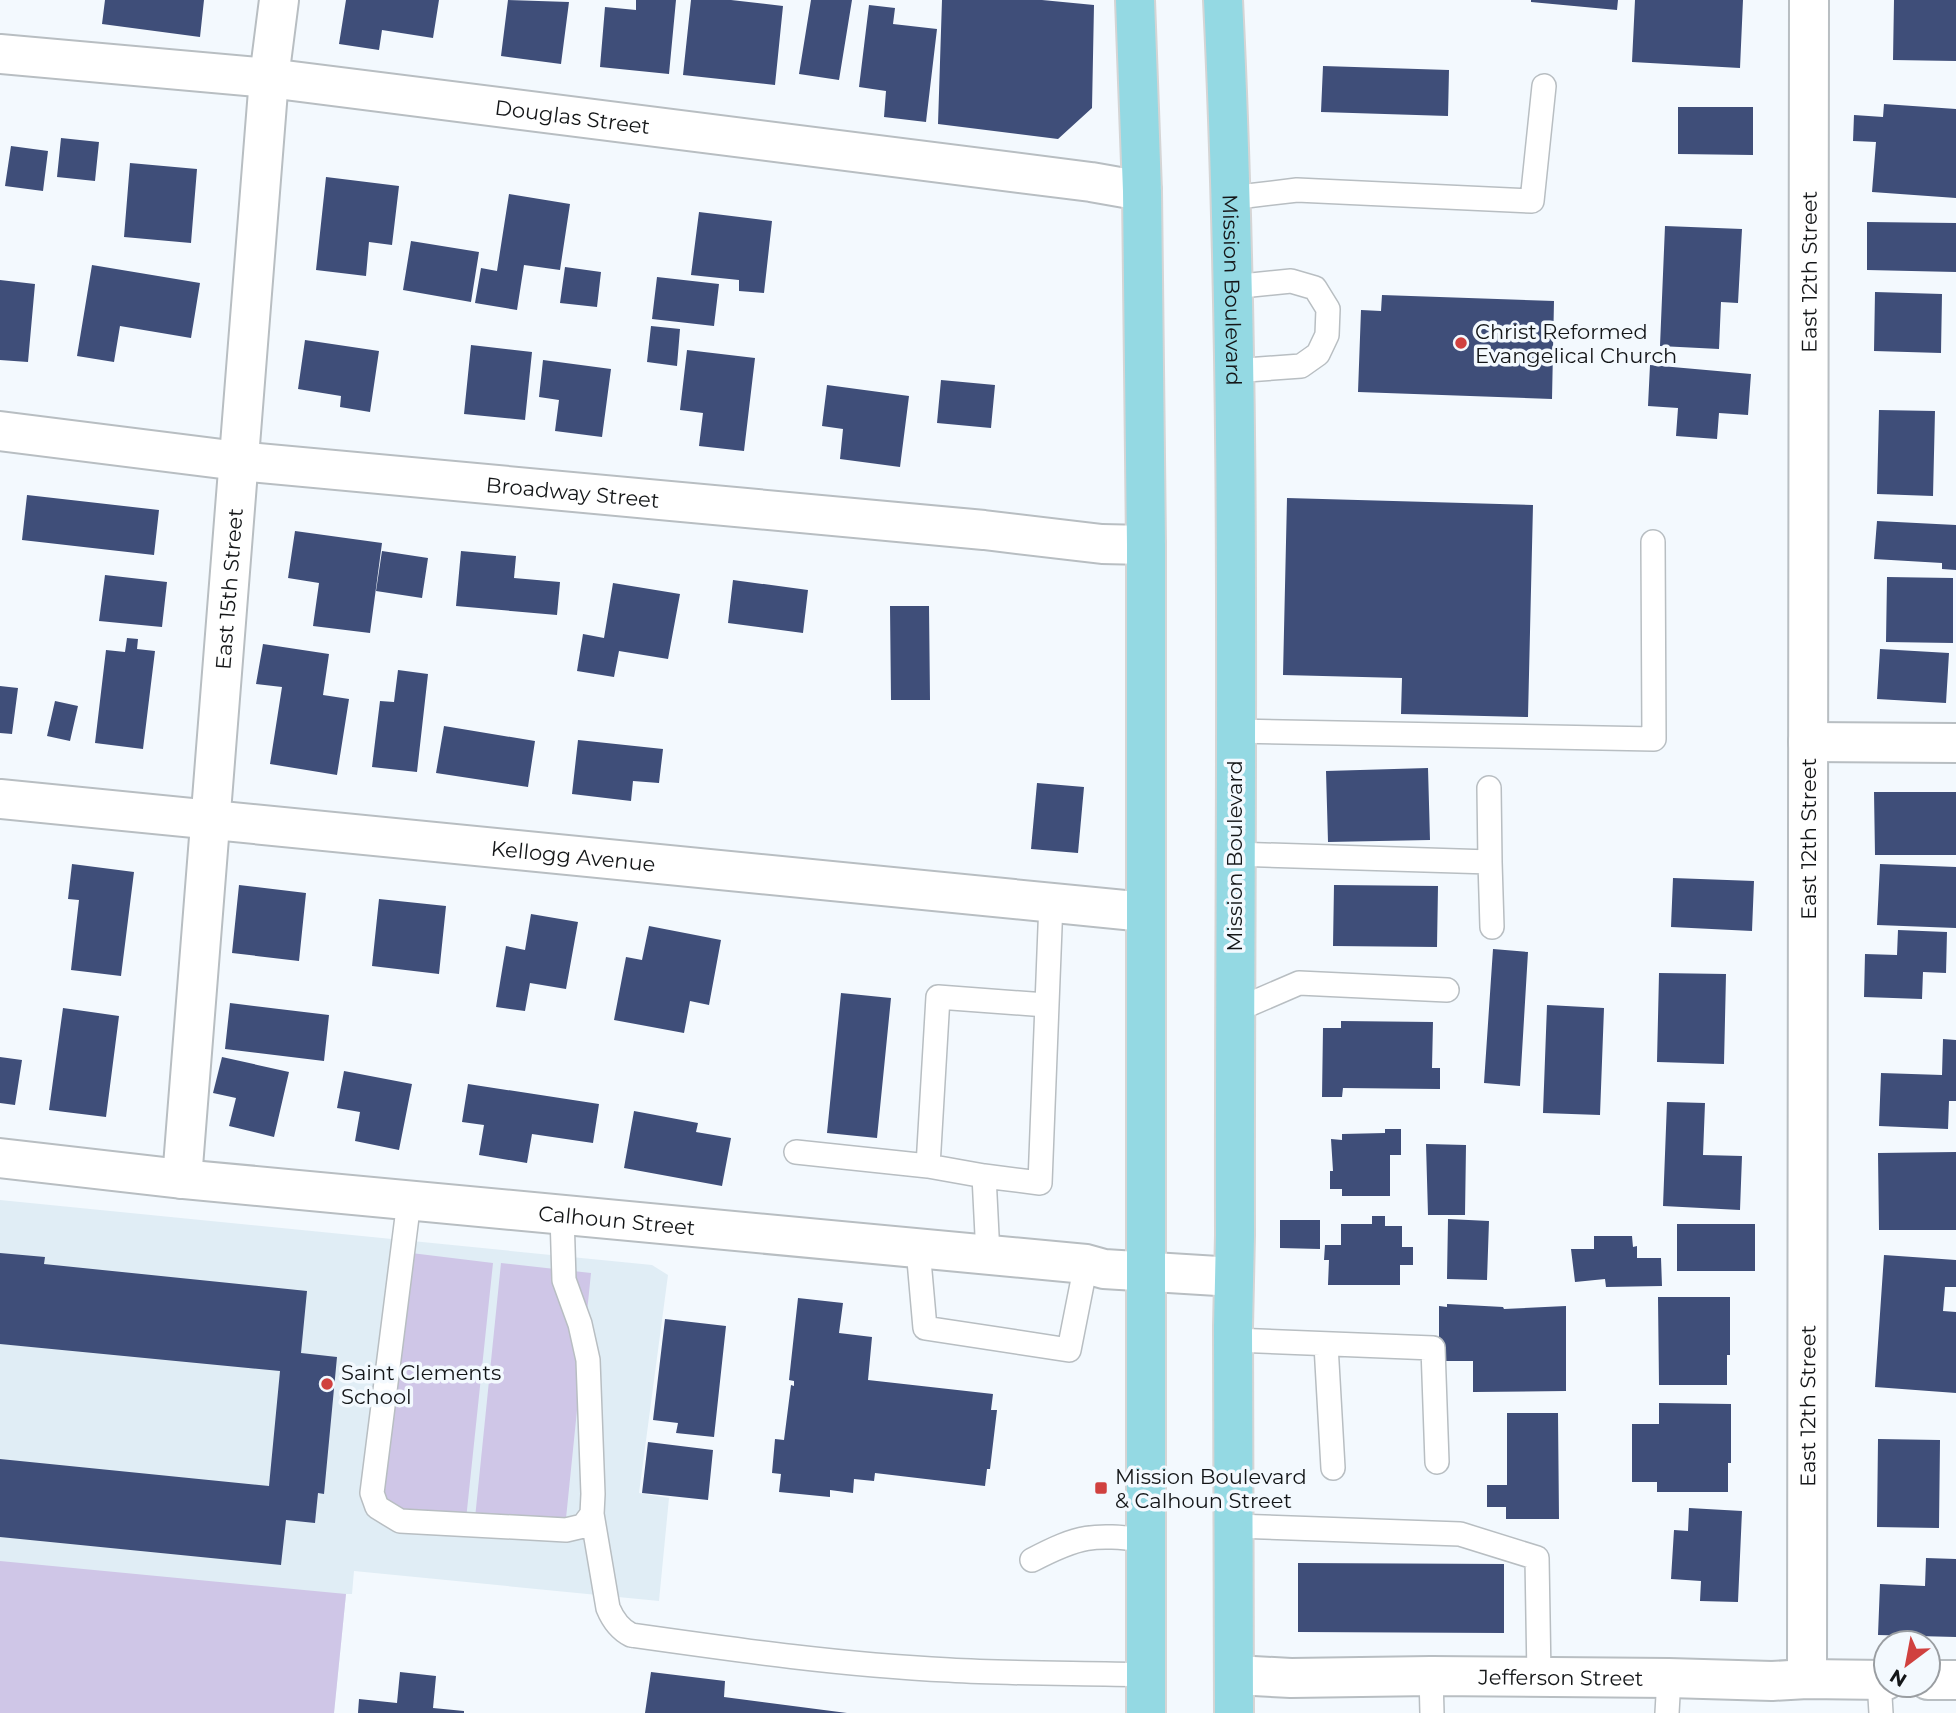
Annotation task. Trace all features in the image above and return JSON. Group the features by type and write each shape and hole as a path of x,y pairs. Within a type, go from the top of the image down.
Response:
{"main road":[{"path":"1135,0 1142,191 1146,545 1146,1713"},
{"name":"Mission Boulevard","path":"1223,0 1233,371 1234,1713"}],"street":[{"name":"East 15th Street","path":"182,1179 269,78 279,0"},
{"name":"East 12th Street","path":"1807,1679 1809,0"},
{"name":"Douglas Street","path":"0,54 269,78 1091,182 1142,191"},
{"name":"Broadway Street","path":"0,431 239,461 970,528 1093,543 1146,545"},
{"path":"1808,742 1956,743"},
{"name":"Kellogg Avenue","path":"0,799 1145,912"},
{"name":"Calhoun Street","path":"0,1158 182,1179 1086,1264 1104,1269 1234,1277"},
{"name":"Jefferson Street","path":"1235,1675 1290,1678 1431,1695 1539,1677 1668,1695 1807,1679 1872,1689"}],"lane":[{"path":"1230,198 1297,190 1532,201 1544,86"},
{"path":"1232,286 1291,281 1315,288 1328,309 1327,335 1318,354 1301,366 1233,371"},
{"path":"1234,731 1654,739 1653,542"},
{"path":"1489,788 1492,927"},
{"path":"1234,854 1490,862"},
{"path":"796,1152 928,1166 1040,1183 1051,902"},
{"path":"1234,1011 1299,983 1447,990"},
{"path":"928,1166 938,998 1046,1005"},
{"path":"984,1176 988,1255"},
{"path":"409,1201 372,1493 377,1507 400,1521 566,1530 583,1526 592,1514"},
{"path":"562,1215 564,1279 580,1324 588,1360 592,1514 608,1608 623,1631 631,1635 777,1656 947,1670 1146,1675"},
{"path":"918,1249 925,1328 1069,1350 1086,1264"},
{"path":"1234,1340 1433,1348 1437,1462"},
{"path":"1326,1345 1333,1468"},
{"path":"1234,1525 1460,1534 1537,1558 1539,1677"},
{"path":"1032,1560 1062,1544 1083,1538 1108,1536 1146,1540"}],"shaded area":[{"name":"Saint Clements School","path":"0,1200 652,1265 668,1275 639,1493 669,1498 659,1601 354,1571 352,1594 346,1594 334,1713 0,1713"},
{"path":"403,1252 493,1263 465,1529 375,1518"},
{"path":"501,1263 591,1273 564,1538 474,1528"},
{"path":"0,1561 346,1594 334,1713 0,1713"}],"building":[{"path":"105,0 204,0 200,37 102,24"},
{"path":"346,0 439,0 433,38 382,30 379,50 339,44"},
{"path":"508,0 569,2 561,64 501,56"},
{"path":"636,0 676,0 669,74 600,67 605,7 636,10"},
{"path":"691,0 731,0 783,6 775,85 683,75"},
{"path":"811,0 852,0 839,80 799,74"},
{"path":"942,0 1042,0 1094,5 1092,108 1058,139 938,124"},
{"path":"1531,0 1618,0 1617,10"},
{"path":"1635,0 1743,0 1740,68 1632,62"},
{"path":"1894,0 1956,0 1956,61 1893,60"},
{"path":"869,5 895,8 893,24 937,29 926,122 884,117 886,91 859,87"},
{"path":"1323,66 1449,70 1448,116 1321,112"},
{"path":"1884,104 1956,109 1956,198 1872,192 1876,142 1853,141 1854,115 1883,117"},
{"path":"1678,107 1753,107 1753,155 1678,154"},
{"path":"61,138 99,142 95,181 57,177"},
{"path":"11,146 48,151 43,191 5,186"},
{"path":"130,163 197,169 191,243 124,237"},
{"path":"326,177 399,186 392,245 369,242 366,276 316,270"},
{"path":"509,194 570,204 560,270 524,265 517,310 475,303 481,268 497,271"},
{"path":"699,212 772,221 764,293 739,291 739,280 691,275"},
{"path":"1867,222 1956,223 1956,272 1867,270"},
{"path":"1665,226 1742,229 1738,303 1721,302 1719,349 1660,346"},
{"path":"411,241 479,252 471,302 403,290"},
{"path":"92,265 200,283 191,338 120,326 114,362 77,356"},
{"path":"565,267 601,272 597,307 560,303"},
{"path":"657,277 719,284 714,326 652,319"},
{"path":"0,280 35,284 28,362 0,360"},
{"path":"1875,292 1942,294 1941,353 1874,351"},
{"path":"1382,295 1554,301 1552,399 1358,392 1361,310 1381,311"},
{"path":"651,326 680,329 677,366 647,362"},
{"path":"305,340 379,351 370,412 340,407 341,396 298,389"},
{"path":"471,345 532,352 525,420 464,414"},
{"path":"687,350 755,358 744,451 699,446 703,413 680,410"},
{"path":"543,360 611,369 602,437 555,431 559,400 539,397"},
{"path":"1650,365 1751,374 1748,415 1719,413 1717,439 1676,436 1678,408 1648,406"},
{"path":"941,380 995,385 991,428 937,423"},
{"path":"827,385 909,396 900,467 840,459 843,429 822,426"},
{"path":"1879,410 1935,411 1933,496 1877,494"},
{"path":"27,495 159,510 154,555 22,540"},
{"path":"1287,498 1533,505 1528,717 1401,714 1402,678 1283,675"},
{"path":"1877,521 1956,525 1956,570 1942,569 1942,563 1874,559"},
{"path":"295,531 382,543 370,633 313,626 319,583 288,578"},
{"path":"382,551 428,558 422,598 376,591"},
{"path":"461,551 516,556 514,578 560,582 557,615 456,606"},
{"path":"105,575 167,582 162,627 99,621"},
{"path":"1887,577 1953,578 1953,643 1886,642"},
{"path":"733,580 808,590 803,633 728,623"},
{"path":"613,583 680,594 668,659 619,651 614,677 577,671 583,634 604,638"},
{"path":"890,606 929,606 930,700 891,700"},
{"path":"127,638 138,639 137,649 155,651 143,749 95,743 106,650 125,652"},
{"path":"263,644 329,654 323,695 349,699 337,775 270,764 282,687 256,684"},
{"path":"1880,649 1949,653 1946,703 1877,699"},
{"path":"398,670 428,674 417,772 372,767 380,701 394,702"},
{"path":"0,686 18,688 12,734 0,733"},
{"path":"55,701 78,706 70,741 47,736"},
{"path":"444,726 535,741 528,787 436,773"},
{"path":"578,740 663,749 659,783 633,781 631,801 572,794"},
{"path":"1428,768 1430,840 1328,842 1326,771"},
{"path":"1037,783 1084,787 1078,853 1031,849"},
{"path":"1874,792 1956,792 1956,855 1875,855"},
{"path":"72,864 134,872 121,976 71,970 79,900 68,899"},
{"path":"1880,864 1956,867 1956,928 1877,925"},
{"path":"1673,878 1754,881 1752,931 1671,927"},
{"path":"239,885 306,893 299,961 232,953"},
{"path":"1334,885 1438,886 1437,947 1333,946"},
{"path":"379,899 446,906 439,974 372,966"},
{"path":"531,914 578,922 566,989 530,983 525,1011 496,1007 506,946 525,950"},
{"path":"649,926 721,940 709,1005 690,1001 684,1033 614,1020 626,957 642,960"},
{"path":"1898,930 1947,932 1946,973 1923,972 1922,999 1864,997 1865,954 1897,955"},
{"path":"1493,949 1528,952 1520,1086 1484,1083"},
{"path":"1659,973 1726,974 1724,1064 1657,1062"},
{"path":"841,993 891,998 877,1138 827,1133"},
{"path":"230,1003 329,1015 324,1061 225,1049"},
{"path":"1547,1005 1604,1008 1600,1115 1543,1113"},
{"path":"63,1008 119,1016 106,1117 49,1110"},
{"path":"1341,1021 1433,1022 1432,1068 1440,1068 1440,1089 1343,1088 1342,1097 1322,1097 1323,1028 1341,1028"},
{"path":"1943,1039 1956,1040 1956,1101 1949,1101 1948,1129 1879,1126 1881,1073 1942,1075"},
{"path":"0,1057 22,1060 15,1105 0,1103"},
{"path":"222,1057 289,1072 274,1137 229,1126 236,1098 213,1093"},
{"path":"344,1071 412,1084 399,1150 355,1141 360,1112 337,1108"},
{"path":"468,1084 599,1104 593,1143 532,1134 527,1163 479,1155 484,1125 462,1122"},
{"path":"1667,1102 1705,1103 1703,1155 1742,1156 1740,1210 1663,1206"},
{"path":"634,1111 698,1123 696,1132 731,1138 722,1186 624,1168"},
{"path":"1385,1129 1401,1129 1401,1155 1390,1155 1390,1196 1342,1196 1342,1189 1330,1189 1330,1171 1333,1171 1331,1139 1342,1140 1342,1134 1385,1133"},
{"path":"1426,1144 1466,1145 1465,1215 1428,1215"},
{"path":"1956,1152 1956,1230 1879,1230 1878,1153"},
{"path":"1372,1216 1385,1216 1385,1226 1402,1226 1402,1247 1413,1247 1413,1265 1400,1265 1400,1285 1328,1285 1329,1260 1324,1260 1325,1245 1341,1245 1341,1224 1372,1224"},
{"path":"1448,1219 1489,1221 1487,1280 1447,1279"},
{"path":"1280,1220 1320,1220 1320,1249 1280,1248"},
{"path":"1677,1224 1755,1224 1755,1271 1677,1271"},
{"path":"1594,1236 1632,1236 1633,1247 1637,1246 1637,1258 1661,1258 1662,1286 1606,1287 1605,1279 1575,1282 1571,1249 1594,1249"},
{"path":"0,1253 45,1257 44,1264 307,1291 301,1353 337,1357 324,1494 318,1493 315,1523 286,1520 281,1565 0,1537 0,1459 269,1486 280,1371 0,1344"},
{"path":"1884,1255 1956,1260 1956,1287 1945,1287 1943,1311 1956,1312 1956,1393 1875,1387"},
{"path":"1658,1297 1730,1297 1727,1385 1659,1385"},
{"path":"798,1298 843,1303 839,1333 872,1337 868,1380 993,1394 991,1410 997,1410 990,1469 987,1469 985,1486 875,1473 874,1481 854,1479 853,1493 830,1490 830,1497 779,1492 781,1474 772,1473 775,1439 784,1440 791,1385 794,1386 794,1381 789,1380"},
{"path":"1447,1304 1504,1309 1566,1306 1566,1391 1473,1392 1473,1361 1439,1361 1439,1306 1447,1307"},
{"path":"665,1319 726,1326 714,1437 676,1433 678,1423 653,1420"},
{"path":"1659,1403 1731,1404 1728,1492 1657,1492 1657,1482 1632,1482 1632,1424 1659,1424"},
{"path":"1507,1413 1558,1413 1559,1519 1506,1519 1506,1507 1487,1507 1487,1485 1507,1485"},
{"path":"1878,1439 1940,1440 1939,1528 1877,1527"},
{"path":"648,1442 713,1450 708,1500 642,1493"},
{"path":"1689,1508 1742,1511 1738,1602 1700,1601 1701,1581 1671,1579 1674,1530 1688,1531"},
{"path":"1926,1558 1956,1559 1956,1637 1942,1637 1942,1629 1878,1629 1880,1584 1925,1586"},
{"path":"1298,1563 1504,1564 1504,1633 1298,1632"},
{"path":"400,1672 436,1676 433,1708 464,1713 358,1713 359,1699 397,1703"},
{"path":"651,1672 725,1681 724,1697 847,1713 645,1713"}],"place":[{"name":"Christ Reformed Evangelical Church","path":"1461,343"},
{"name":"Saint Clements School","path":"327,1384"},
{"name":"Mission Boulevard & Calhoun Street","path":"1101,1488"}]}
